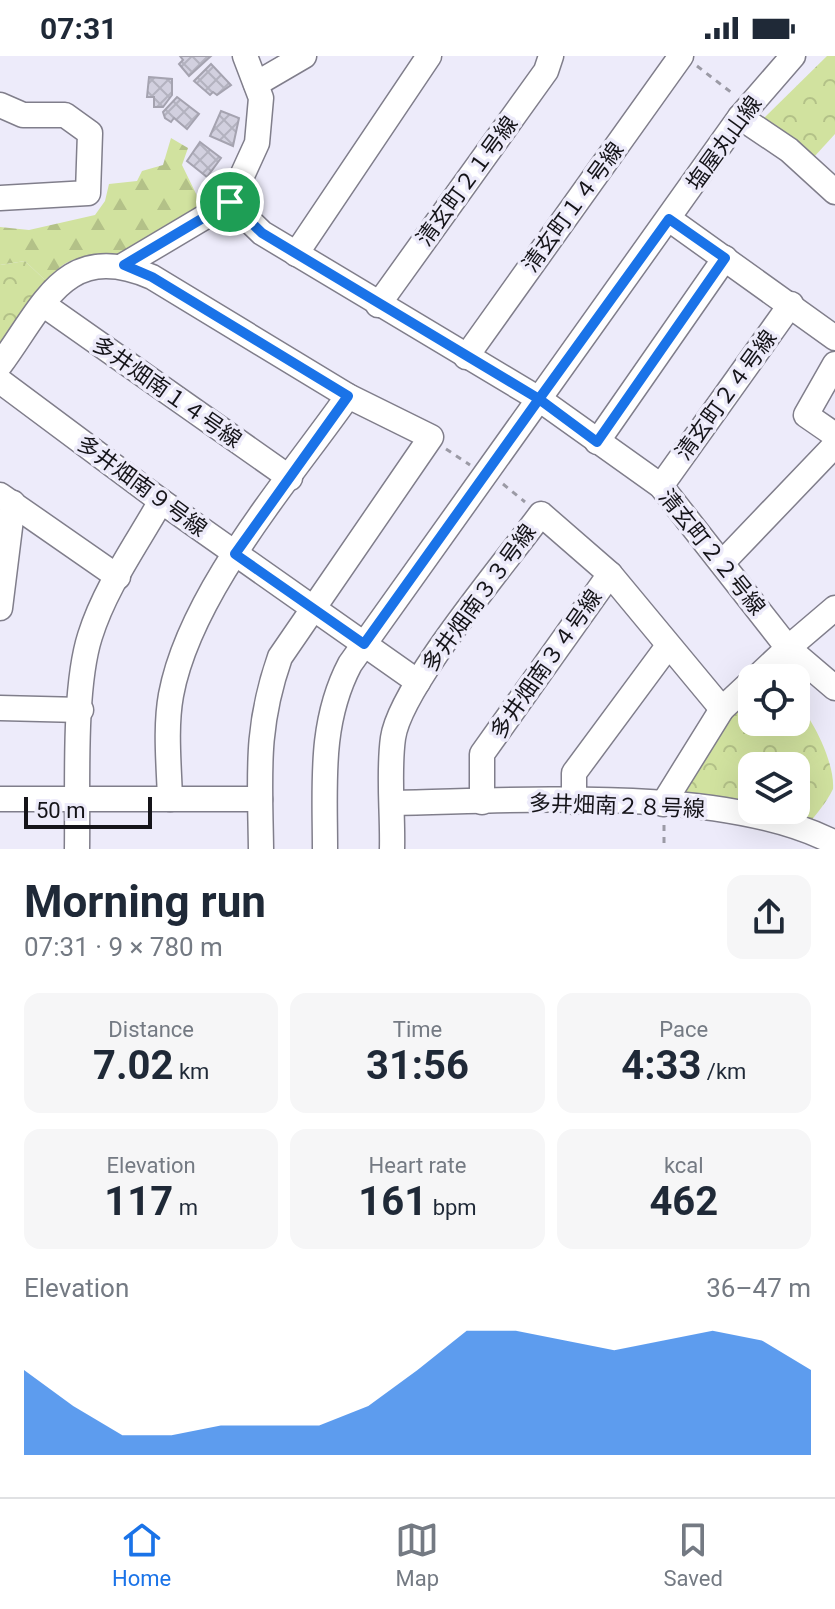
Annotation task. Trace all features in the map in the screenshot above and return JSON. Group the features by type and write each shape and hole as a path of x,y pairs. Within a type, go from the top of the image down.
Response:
{"street":[{"path":"124,265 230,202 257,143 261,98 245,56"},
{"path":"256,84 304,56"},
{"path":"296,254 429,56"},
{"name":"清玄町２１号線","path":"378,305 546,71 551,56"},
{"name":"塩屋丸山線","path":"325,849 326,728 337,688 364,644 669,219 737,106 793,56"},
{"name":"清玄町１４号線","path":"466,357 689,61"},
{"path":"0,105 23,115 65,115 90,133 88,193 0,198"},
{"path":"737,106 835,192"},
{"name":"清玄町２２号線","path":"230,202 262,233 539,399 661,486 788,648 835,688"},
{"path":"669,219 835,338"},
{"path":"597,442 725,258"},
{"path":"0,365 67,275 93,264 124,265 152,277 348,396 430,437 311,607 280,657 266,697 259,735 261,849"},
{"name":"清玄町２４号線","path":"661,486 791,304"},
{"name":"多井畑南１４号線","path":"44,305 290,478"},
{"path":"835,364 806,415 835,435"},
{"name":"多井畑南９号線","path":"0,381 161,501 418,682"},
{"path":"170,799 171,696 187,638 235,554 348,396"},
{"path":"722,563 835,445"},
{"path":"6,499 118,577"},
{"path":"0,608 6,499"},
{"path":"77,849 81,710 89,638 118,577 161,501"},
{"name":"多井畑南３３号線","path":"392,849 393,739 399,716 418,682 541,514 610,574 722,709"},
{"name":"多井畑南３４号線","path":"482,802 482,754 610,574"},
{"path":"771,664 835,608"},
{"path":"574,802 574,773 668,646"},
{"path":"663,804 722,709 738,694"},
{"path":"0,708 81,710"},
{"path":"0,799 260,799"},
{"name":"多井畑南２８号線","path":"393,803 663,804 786,822 835,843"}],"path":[{"path":"689,61 737,106"},
{"path":"430,437 470,465"},
{"path":"500,482 541,514"},
{"path":"663,804 664,849"}],"green space":[{"path":"827,56 835,56 835,134 814,157 763,119"},
{"path":"171,138 188,148 182,165 202,206 128,253 108,258 73,260 56,270 46,281 25,261 0,265 0,227 29,230 95,215 105,201 109,184 137,181 142,171 163,165"},
{"path":"25,261 46,281 0,346 0,265"},
{"path":"738,706 738,736 810,736 810,721 822,742 833,778 833,789 810,822 810,752 738,752 738,806 686,798 680,787"}],"building":[{"path":"180,56 211,56 189,76 179,64 183,60"},
{"path":"211,64 231,85 217,95 213,92 210,95 194,81"},
{"path":"149,77 172,79 172,95 163,107 154,107 154,97 147,97"},
{"path":"177,97 199,114 187,129 174,118 171,122 165,118 163,112"},
{"path":"221,111 239,118 233,146 210,136"},
{"path":"200,142 221,158 207,177 187,161"}],"route":[{"path":"230,202 124,265 152,277 348,396 235,554 364,644 539,399 597,442 725,258 669,219 539,399 262,233 230,202"}]}
